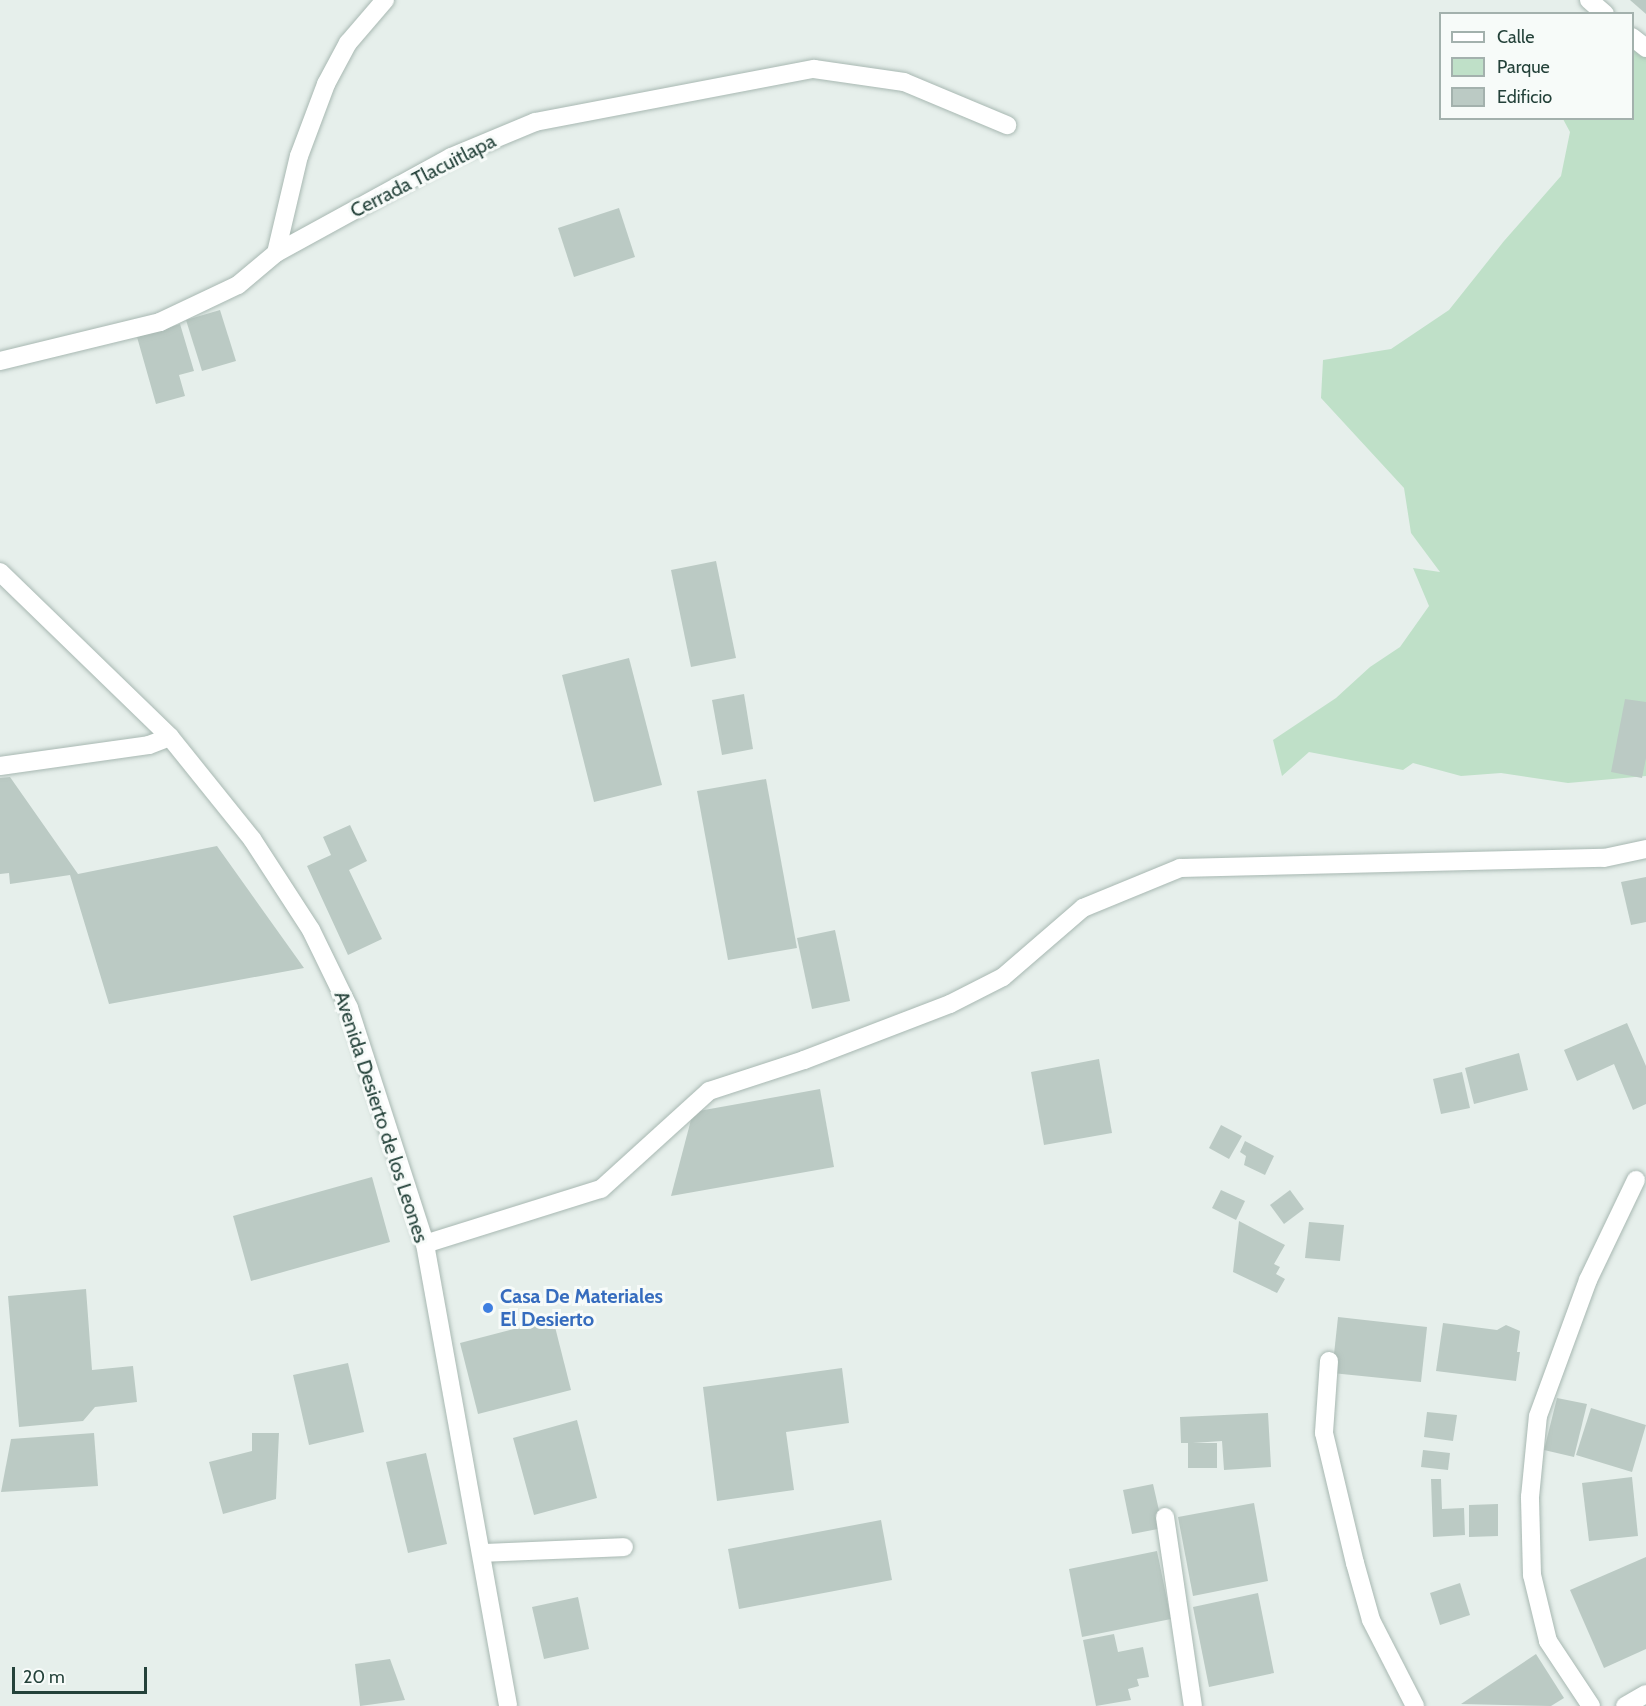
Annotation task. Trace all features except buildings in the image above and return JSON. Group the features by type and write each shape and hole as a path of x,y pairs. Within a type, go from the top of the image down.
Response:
{"street":[{"path":"276,253 299,156 326,84 348,43 385,0"},
{"path":"1588,0 1603,12"},
{"path":"1634,39 1646,48"},
{"name":"Cerrada Tlacuitlapa","path":"0,361 160,322 238,285 276,253 451,157 535,122 814,69 904,82 1007,125"},
{"name":"Avenida Desierto de los Leones","path":"0,572 170,737 252,839 311,930 349,1008 425,1244 508,1706"},
{"path":"0,766 149,745 170,737"},
{"path":"425,1244 602,1189 710,1091 804,1060 950,1004 1003,976 1083,908 1180,868 1604,858 1646,849"},
{"path":"1591,1706 1548,1641 1532,1575 1530,1497 1538,1416 1588,1280 1636,1180"},
{"path":"1329,1361 1323,1433 1371,1620 1415,1706"},
{"path":"1165,1517 1193,1706"},
{"path":"482,1553 624,1547"},
{"path":"1625,1706 1646,1694"}],"green space":[{"path":"1634,40 1646,48 1646,776 1568,783 1501,773 1461,776 1413,763 1403,770 1309,752 1282,776 1273,740 1336,698 1370,667 1400,647 1429,606 1413,568 1440,572 1411,533 1404,488 1321,398 1323,360 1391,349 1449,310 1504,241 1561,176 1570,132 1564,120 1634,120"}],"place":[{"name":"Casa De Materiales El Desierto","path":"488,1308"}]}
